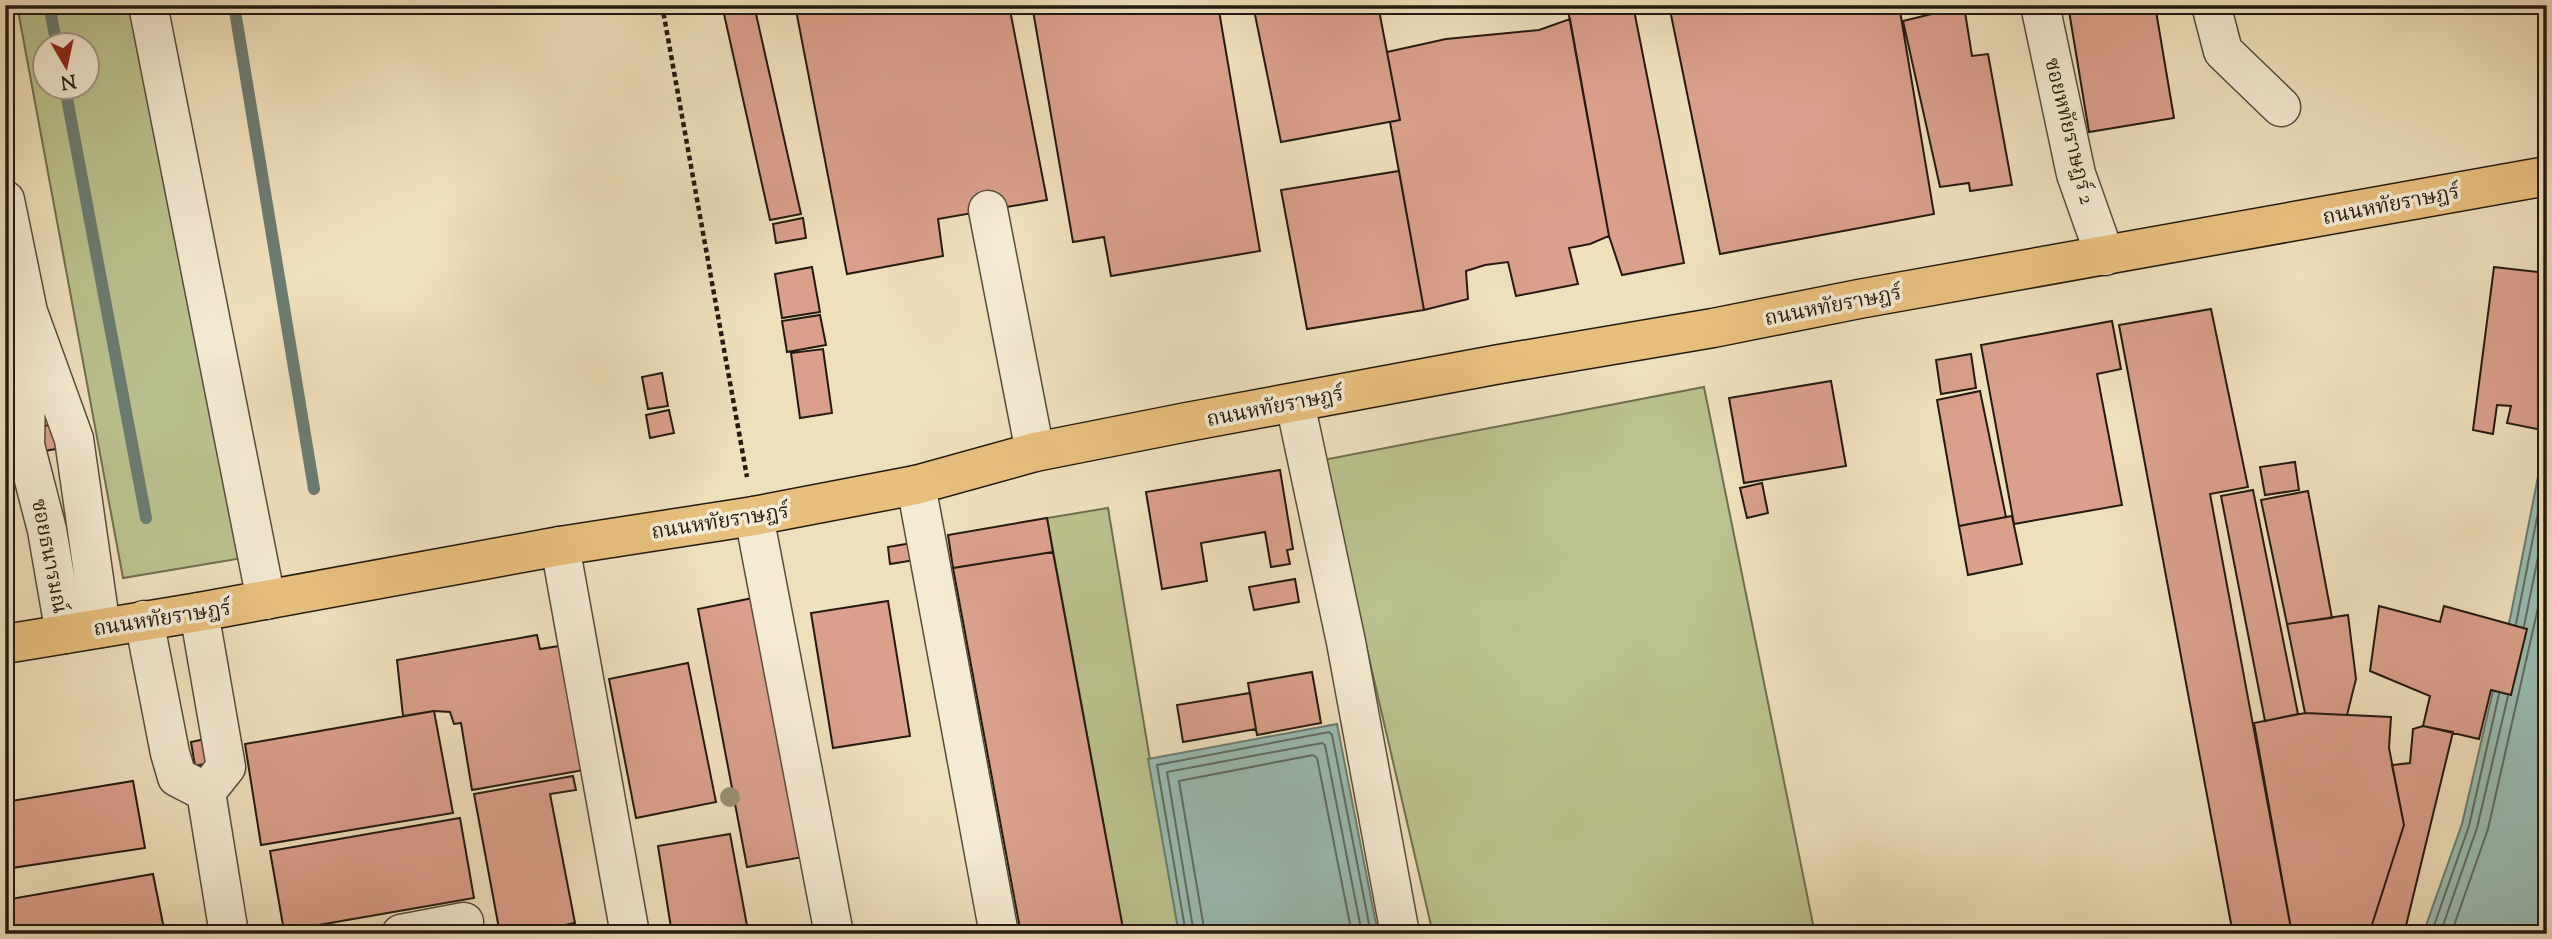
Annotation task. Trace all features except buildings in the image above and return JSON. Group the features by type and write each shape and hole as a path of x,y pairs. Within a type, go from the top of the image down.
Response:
{"main road":[{"name":"ถนนหทัยราษฎร์","path":"5,644 199,612 560,546 754,516 916,485 1035,452 1295,402 2547,176"}],"street":[{"path":"148,5 266,600"},
{"name":"ซอยหทัยราษฎร์ 2","path":"2040,5 2076,174 2105,256"},
{"path":"2211,5 2223,51 2281,107"},
{"name":"ซอยธนารมณ์","path":"5,200 19,299 74,439 83,631"},
{"path":"988,210 1035,452"},
{"path":"1295,402 1346,642 1400,934"},
{"path":"916,485 999,934"},
{"path":"754,516 834,934"},
{"path":"560,546 630,934"},
{"path":"199,612 226,767 206,792 229,934"},
{"path":"145,620 177,777 206,792"},
{"path":"401,934 464,922"}],"path":[{"path":"662,5 754,516"}],"green space":[{"path":"17,5 145,5 243,558 123,578 35,102 102,102 102,32 32,32 32,86"},
{"path":"1704,387 1815,934 1433,934 1323,460"},
{"path":"1108,508 1179,934 1124,934 1047,518"}],"water":[{"path":"2547,431 2547,934 2423,934 2462,824 2511,614"},
{"path":"1337,724 1378,934 1179,934 1148,759"}],"waterway":[{"path":"49,5 54,32"},
{"path":"234,5 314,489"},
{"path":"68,102 146,518"}]}
